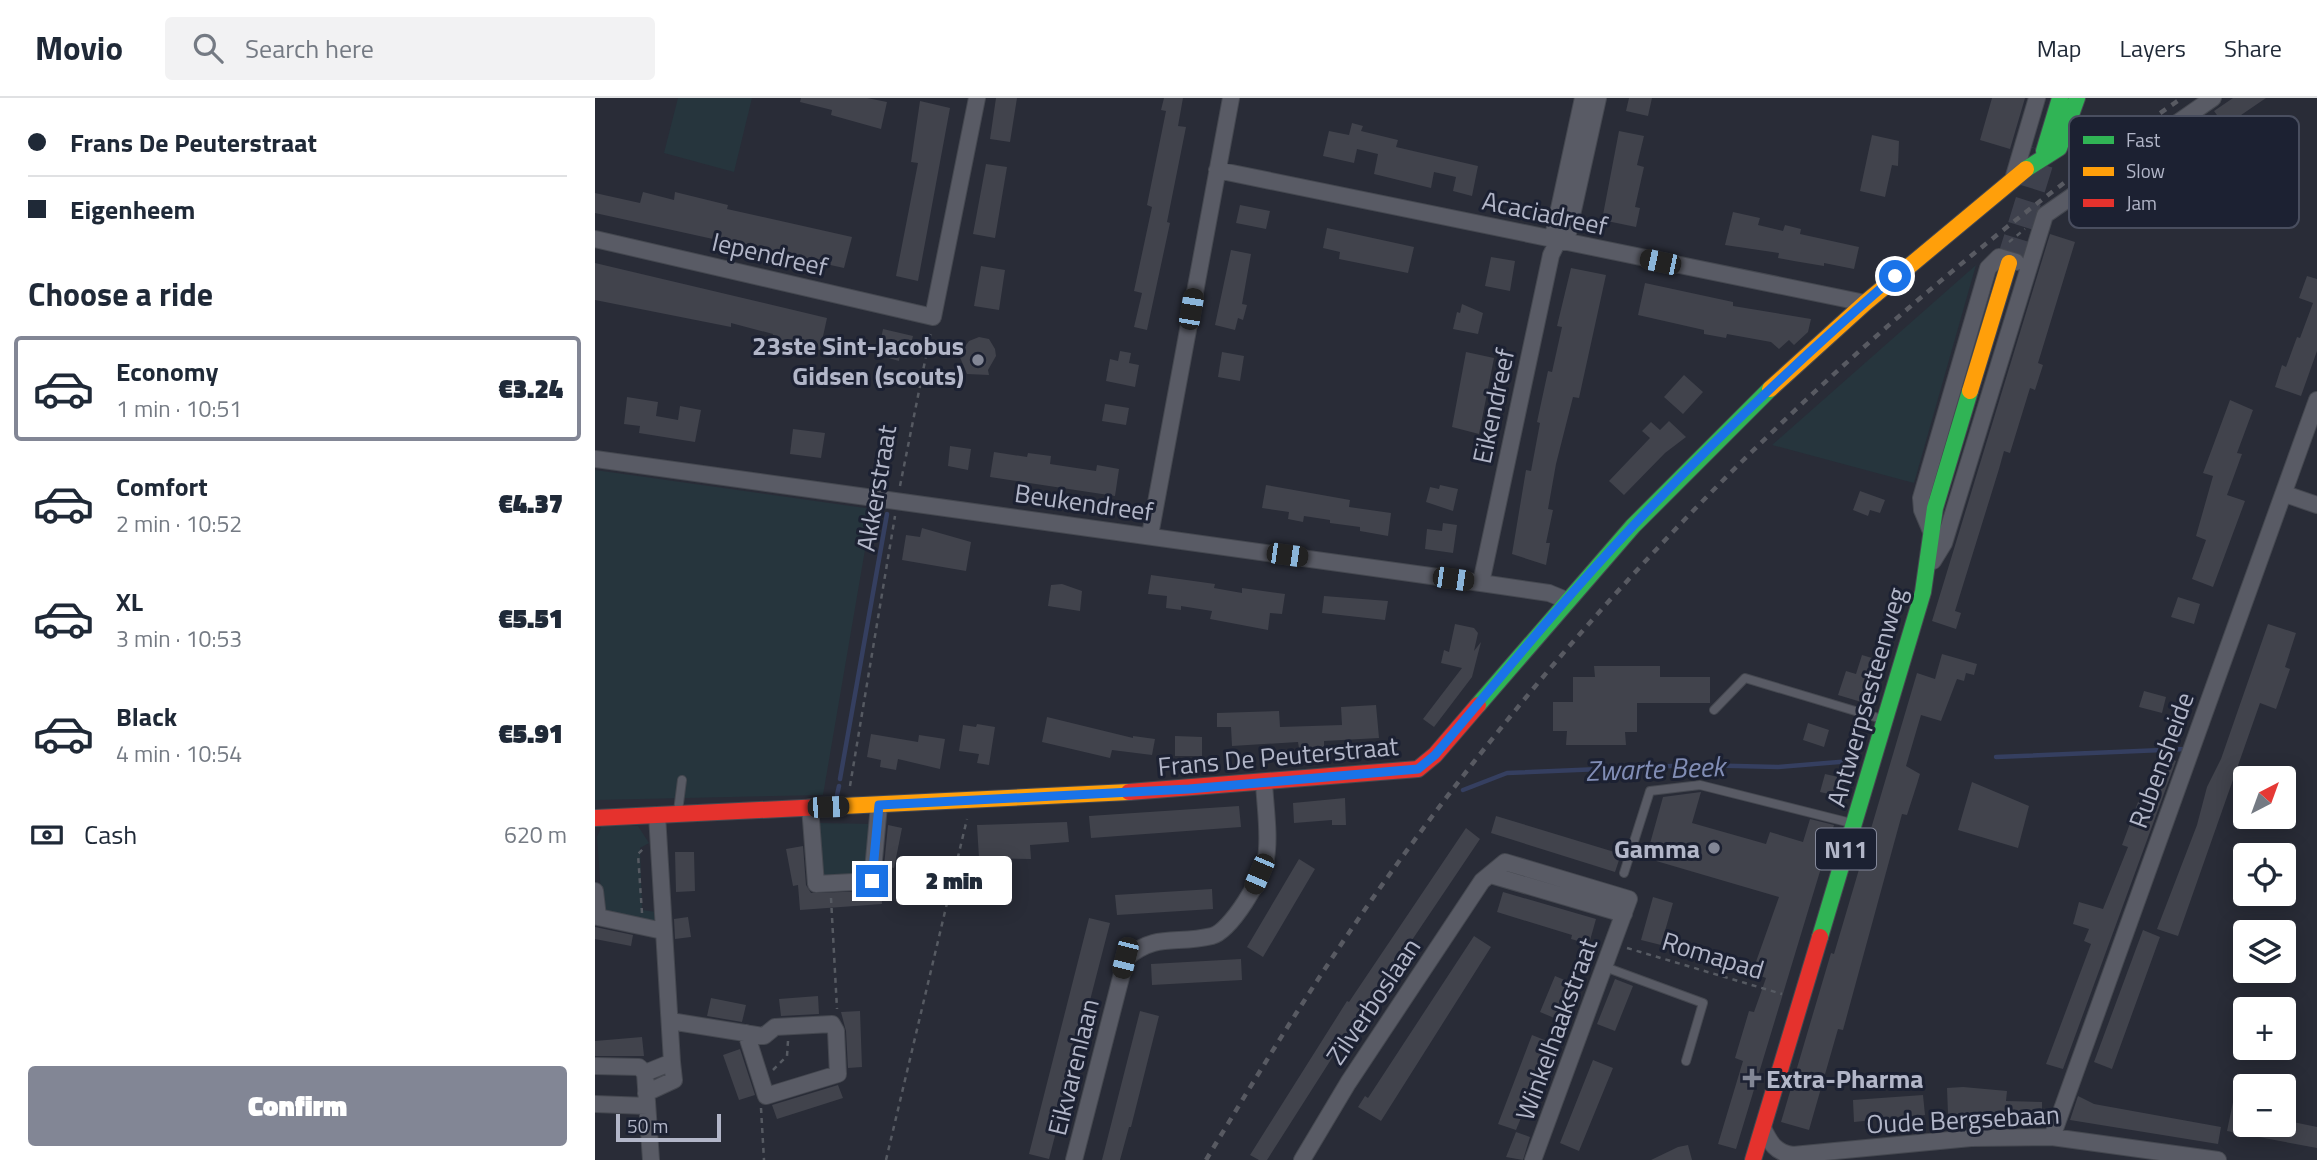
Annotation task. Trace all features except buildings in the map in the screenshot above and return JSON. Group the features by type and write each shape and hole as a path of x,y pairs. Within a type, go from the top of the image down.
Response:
{"street":[{"path":"933,317 977,98"},
{"path":"1150,535 1231,98"},
{"name":"Eikendreef","path":"1558,241 1554,232 1583,98"},
{"name":"Eikendreef","path":"1481,583 1551,254 1558,241 1568,233 1598,98"},
{"path":"2014,176 2037,98"},
{"path":"2043,154 2060,98"},
{"path":"2071,116 2077,98"},
{"path":"2187,116 2213,98"},
{"path":"2014,176 2043,154 2059,148 2069,123"},
{"path":"2024,141 2031,150 2043,154"},
{"name":"Acaciadreef","path":"1217,170 1865,303"},
{"name":"Frans De Peuterstraat","path":"595,818 972,800 1264,782 1418,769 1435,755 1566,600 1709,449 1865,303 2014,176"},
{"path":"2045,215 2069,198"},
{"name":"Antwerpsesteenweg","path":"1928,569 1944,543 2045,215"},
{"name":"Iependreef","path":"595,239 933,317"},
{"path":"2004,260 2012,260 2026,271"},
{"name":"Antwerpsesteenweg","path":"1753,1160 1928,569 1935,508 2004,260"},
{"name":"Rubensheide","path":"2052,1137 2317,400"},
{"name":"Beukendreef","path":"595,459 1481,583 1549,593 1566,600"},
{"path":"2285,494 2317,505"},
{"name":"Eikvarenlaan","path":"1074,1160 1125,958 1144,943 1215,936 1228,925 1253,889 1266,858 1264,782"},
{"path":"810,807 816,884 830,884 872,881 879,805"},
{"path":"595,1104 647,1100 674,1080 657,815"},
{"name":"Zilverboslaan","path":"1301,1160 1347,1083 1482,881 1491,874 1624,914"},
{"path":"595,891 598,917 663,931"},
{"name":"Winkelhaakstraat","path":"1533,1160 1624,914"},
{"path":"670,1021 746,1033 764,1036 775,1027 831,1024 836,1031 838,1074 765,1096 746,1033"},
{"path":"645,1073 672,1062"},
{"path":"595,1066 639,1067 645,1073 651,1160"},
{"name":"Oude Bergsebaan","path":"1763,1129 1773,1147 1789,1158 1971,1138 2052,1137 2218,1160"}],"lane":[{"path":"1714,710 1745,678 1885,720"},
{"path":"678,814 682,780"},
{"path":"1625,873 1650,792 1700,785 1854,824"},
{"path":"1605,967 1703,1003 1686,1061"}],"path":[{"path":"2004,260 2003,247 2045,215"},
{"name":"Akkerstraat","path":"847,807 897,502 933,317"},
{"path":"886,1160 972,800"},
{"path":"643,927 638,854 658,839"},
{"path":"830,884 838,1006 831,1024"},
{"name":"Romapad","path":"1615,944 1802,999"},
{"path":"757,1076 776,1069 787,1056 786,1026"},
{"path":"764,1160 761,1102 765,1096"}],"shaded area":[{"path":"678,98 752,98 734,172 664,153"},
{"path":"1976,265 1914,483 1772,445"},
{"path":"595,470 872,509 823,795 595,800"},
{"path":"819,823 873,824 870,864 860,877 828,881 821,874"},
{"path":"602,825 638,826 649,843 640,848 642,910 656,912 656,922 607,914 602,908 597,837"}],"waterway":[{"path":"840,779 887,514"},
{"name":"Zwarte Beek","path":"1996,757 2186,749"},
{"name":"Zwarte Beek","path":"1463,790 1507,773 1695,765 1778,767 1851,761"},
{"path":"837,795 839,786"}],"tunnel":[{"path":"2009,263 2044,151"}],"railway":[{"path":"2157,116 2182,98"},
{"path":"1206,1160 1319,977 1367,906 1476,760 1564,652 1657,549 1754,450 1855,355 1960,265 2069,179"}],"traffic: fast":[{"path":"2044,151 2060,98"},
{"path":"2071,116 2077,98"},
{"path":"2026,169 2059,148 2069,120"},
{"path":"1478,705 1633,526 1770,389"},
{"path":"1820,937 1923,592 1935,508 1970,391"}],"traffic: slow":[{"path":"1770,389 1865,303 2026,169"},
{"path":"1970,391 2009,263"},
{"path":"822,807 1129,792"}],"traffic: jam":[{"path":"1129,792 1418,769 1435,755 1478,705"},
{"path":"595,818 822,807"},
{"path":"1753,1160 1820,937"}],"place":[{"name":"23ste Sint-Jacobus Gidsen (scouts)","path":"978,360"},
{"name":"Gamma","path":"1714,848"},
{"name":"Extra-Pharma","path":"1752,1078"}],"route":[{"path":"872,881 879,805 1189,789 1418,769 1435,755 1566,600 1633,526 1770,389 1895,276"}]}
